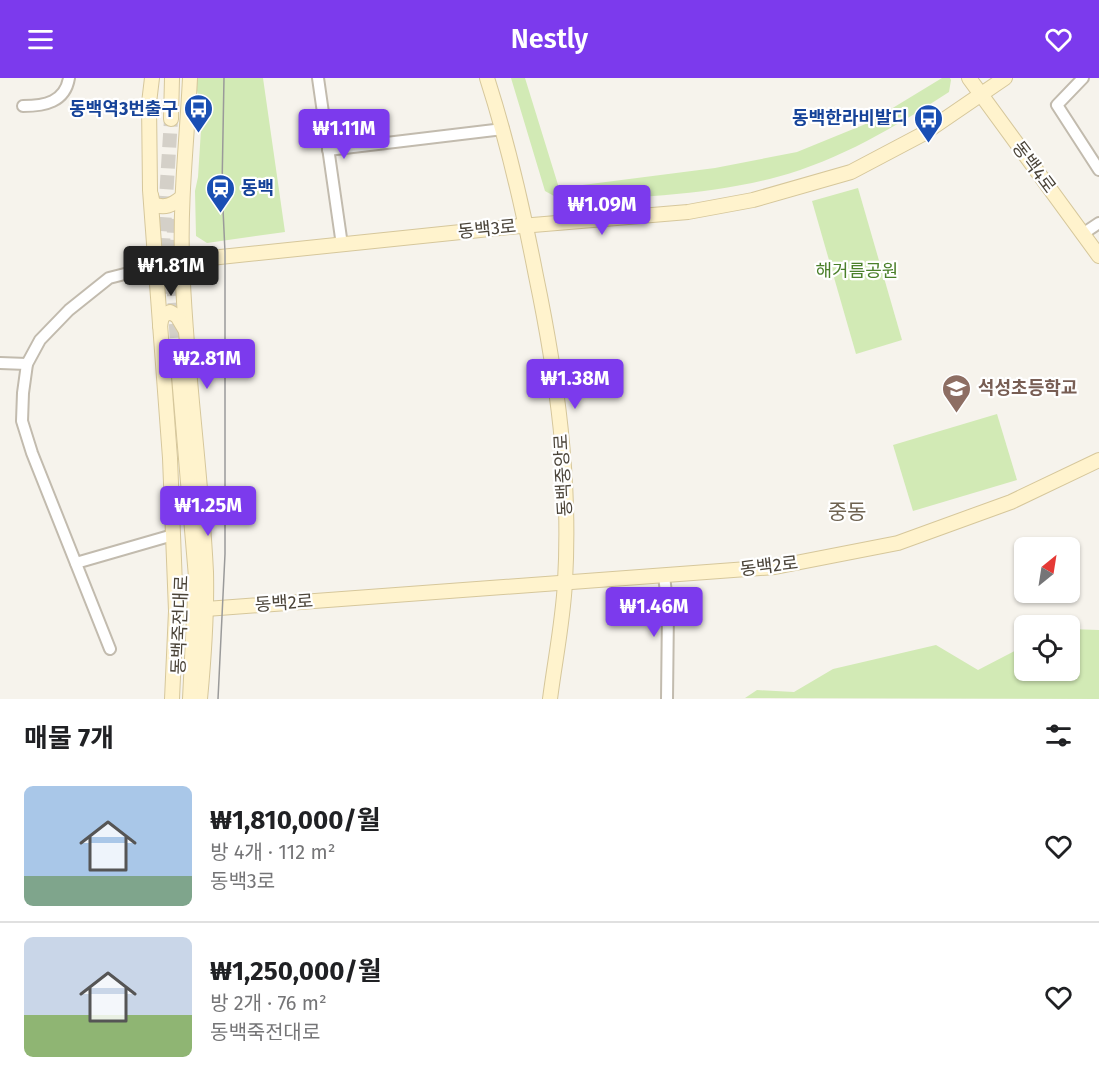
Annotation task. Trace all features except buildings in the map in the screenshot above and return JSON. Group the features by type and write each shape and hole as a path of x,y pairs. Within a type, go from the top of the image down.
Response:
{"street":[{"path":"23,106 40,106 53,102 62,96 69,78"},
{"path":"152,78 149,103 150,190 170,458 176,611 172,699"},
{"path":"172,78 176,121 183,78"},
{"path":"189,78 188,132 181,198 182,261 206,572 200,699"},
{"path":"318,78 342,245"},
{"name":"동백중앙로","path":"487,78 503,129 526,225 553,362 560,412 565,480 565,582 550,699"},
{"name":"동백4로","path":"969,78 1099,256"},
{"name":"동백3로","path":"156,266 182,261 526,225 688,212 753,200 851,172 923,134 1005,78"},
{"path":"1083,78 1057,105 1099,170"},
{"path":"328,150 503,129"},
{"path":"1090,157 1099,147"},
{"path":"150,190 153,204 160,207 171,206 181,198"},
{"path":"1084,233 1099,223"},
{"path":"110,648 32,453 22,421 27,364 40,340 69,310 110,278 156,266"},
{"path":"160,327 162,316 170,312 177,316 186,333"},
{"path":"0,363 27,364"},
{"name":"동백죽전대로","path":"177,699 182,576 174,374 196,577 190,699"},
{"name":"동백2로","path":"206,609 775,567 891,545 1011,502 1099,460"},
{"path":"76,563 173,535"},
{"path":"664,576 668,609 667,699"}],"green space":[{"path":"197,78 263,78 285,232 207,243 196,236 195,191 202,114 196,86"},
{"path":"511,78 525,78 559,188 715,168 797,152 868,123 942,78 951,80 949,92 908,118 845,152 800,170 752,183 698,192 563,201 545,191"},
{"name":"해거름공원","path":"858,188 902,340 856,354 812,201"},
{"path":"997,414 1017,480 913,511 893,445"},
{"path":"1080,629 1099,630 1099,699 745,698 757,690 794,692 833,669 936,645 978,670 1014,651 1014,681 1080,681"}],"tunnel":[{"path":"165,294 162,261 171,119"},
{"path":"176,198 172,262 179,376"}],"tram line":[{"path":"218,699 225,554 225,252 222,188 224,78"}],"place":[{"name":"동백역3번출구","path":"199,134"},
{"name":"동백한라비발디","path":"929,144"},
{"name":"동백","path":"220,214"},
{"name":"석성초등학교","path":"957,414"}],"district":[{"name":"중동","path":"847,512"}]}
